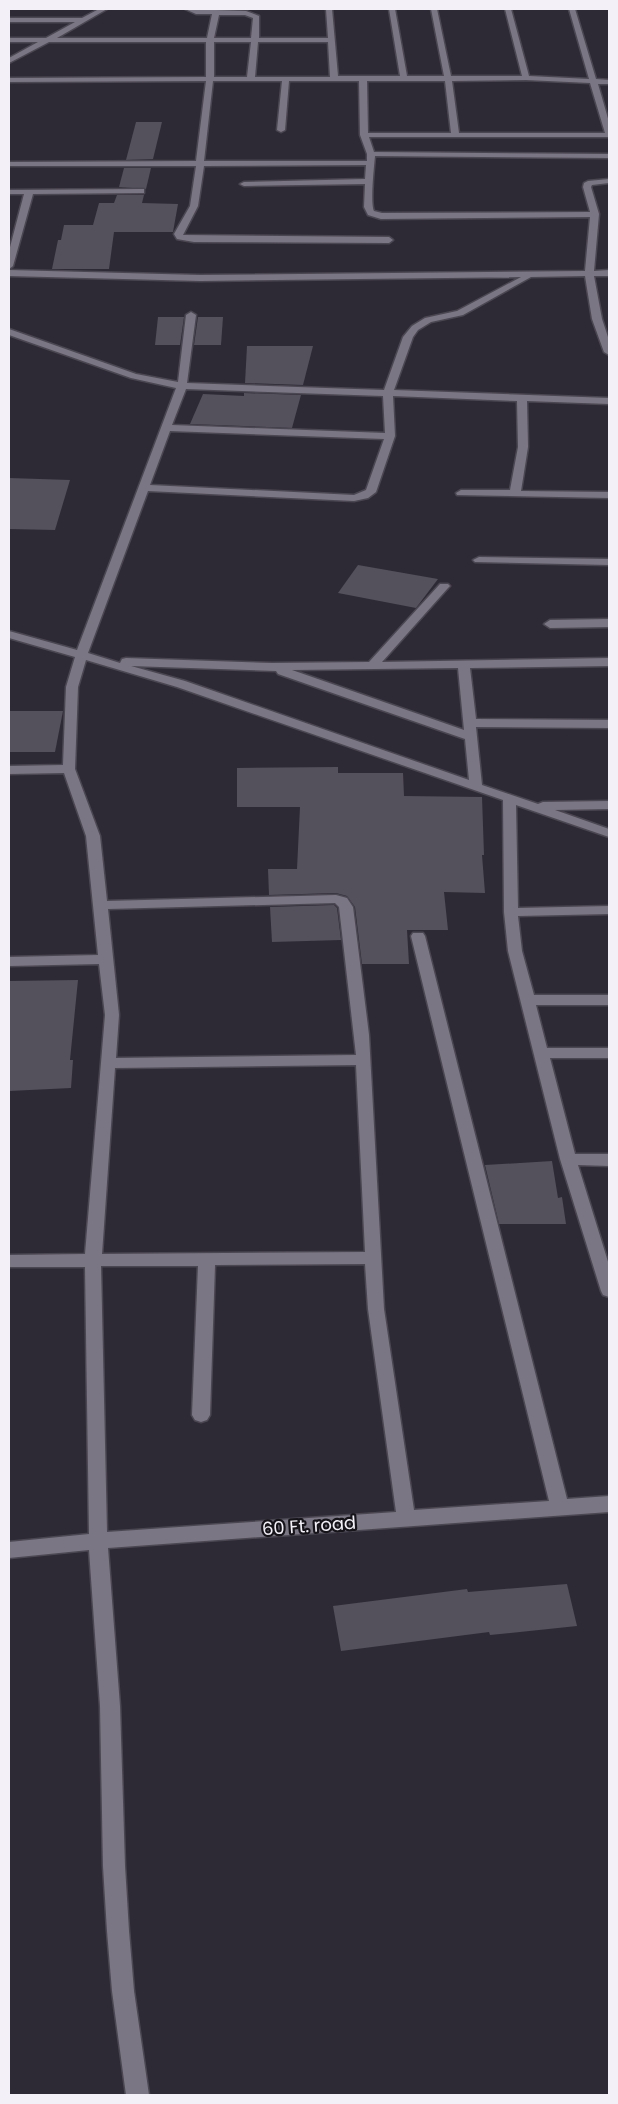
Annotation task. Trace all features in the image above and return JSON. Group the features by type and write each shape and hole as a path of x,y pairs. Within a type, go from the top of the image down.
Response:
{"street":[{"path":"9,61 104,9"},
{"path":"188,9 196,12 254,15 256,18 256,40 251,78"},
{"path":"329,9 334,78"},
{"path":"392,9 404,78"},
{"path":"434,9 448,78 455,134"},
{"path":"508,9 526,78"},
{"path":"364,135 609,135 572,9"},
{"path":"216,13 210,41 210,78 194,206 178,234 180,237 194,239 389,240"},
{"path":"9,20 83,20"},
{"path":"9,40 331,40"},
{"path":"281,130 286,78"},
{"path":"363,78 364,135 371,158 368,207 370,213 381,216 595,214"},
{"path":"9,80 526,78 609,82"},
{"path":"600,105 609,105"},
{"path":"9,164 199,164 371,158 609,156"},
{"path":"244,184 371,181"},
{"path":"609,181 588,183 587,187 595,214 589,273 597,319 609,352"},
{"path":"9,192 141,192"},
{"path":"9,266 29,192"},
{"path":"9,273 200,278 609,273"},
{"path":"9,280 22,274"},
{"path":"144,488 354,498 364,496 371,492 390,436 388,393 408,337 415,328 428,320 460,313 530,275"},
{"path":"138,2095 123,1991 118,1931 114,1866 110,1706 98,1542 92,1261 112,1015 93,836 69,769 72,687 81,656 182,386 191,315"},
{"path":"9,332 134,376 182,386 609,401"},
{"path":"515,494 523,447 522,398"},
{"path":"166,428 390,436"},
{"path":"461,493 609,495"},
{"path":"480,560 609,562"},
{"path":"372,666 444,586"},
{"path":"550,624 609,623"},
{"path":"9,634 180,684 609,833"},
{"path":"104,662 272,667 609,662"},
{"path":"464,664 476,787"},
{"path":"272,667 472,737"},
{"path":"471,723 609,724"},
{"path":"9,770 69,769"},
{"path":"509,798 510,912 516,951 568,1159 608,1281"},
{"path":"532,806 609,805"},
{"path":"101,905 336,899 342,901 346,907 362,1035 376,1309 406,1519"},
{"path":"510,912 609,910"},
{"path":"418,936 460,1095 513,1325 560,1508"},
{"path":"9,962 107,959"},
{"path":"527,1000 609,1000"},
{"path":"541,1053 609,1053"},
{"path":"107,1063 363,1060"},
{"path":"568,1159 609,1160"},
{"path":"9,1261 372,1258"},
{"path":"201,1416 206,1260"},
{"name":"60 Ft. road","path":"9,1550 609,1504"}],"building":[{"path":"136,122 162,122 153,159 126,160"},
{"path":"124,168 151,168 146,189 119,187"},
{"path":"117,195 144,195 142,203 178,204 173,232 114,232 109,269 52,269 58,240 61,240 64,225 93,225 99,203 114,203"},
{"path":"158,317 184,317 180,345 155,345"},
{"path":"198,317 223,317 221,345 194,345"},
{"path":"247,346 313,346 303,385 245,383"},
{"path":"244,393 301,395 292,428 190,424 203,394 244,396"},
{"path":"9,478 70,480 55,530 9,529"},
{"path":"358,565 438,579 416,608 338,593"},
{"path":"9,711 63,711 55,752 9,752"},
{"path":"338,767 338,773 403,773 404,796 482,797 484,855 482,855 485,893 444,892 448,930 407,930 409,964 362,964 355,907 347,896 336,893 269,895 268,869 297,869 300,807 237,807 237,768"},
{"path":"334,905 337,908 341,940 272,942 270,907"},
{"path":"78,980 70,1060 73,1060 71,1088 9,1091 9,981"},
{"path":"552,1161 558,1198 562,1197 566,1224 499,1224 485,1165"},
{"path":"567,1584 577,1626 490,1635 489,1632 341,1651 333,1606 467,1589 468,1592"}]}
